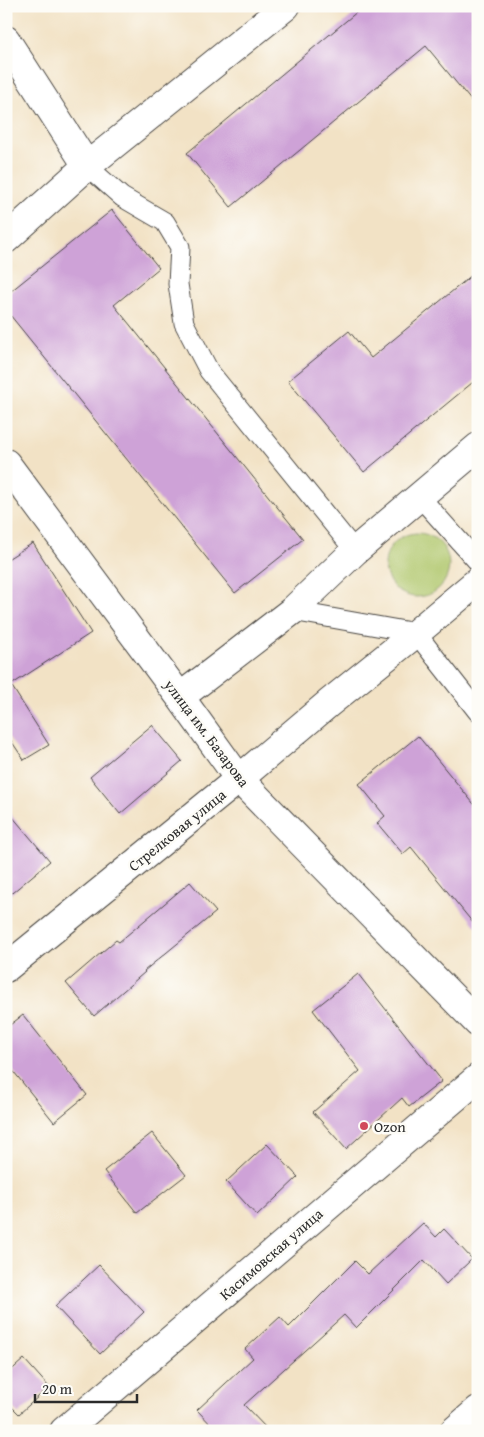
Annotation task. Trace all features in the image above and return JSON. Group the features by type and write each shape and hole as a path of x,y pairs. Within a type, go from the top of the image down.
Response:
{"street":[{"path":"6,239 87,166 286,6"},
{"path":"6,40 87,166"},
{"path":"180,697 292,611 355,551 478,447"},
{"name":"улица им. Базарова","path":"6,463 180,697 239,780 478,1024"},
{"name":"Стрелковая улица","path":"6,968 239,780 329,703 478,581"},
{"name":"Касимовская улица","path":"64,1431 478,1078"},
{"path":"454,1431 478,1410"}],"lane":[{"path":"87,166 122,197 165,222 180,246 178,284 184,323 209,371 355,551"},
{"path":"419,496 478,562"},
{"path":"292,611 416,633 478,712"}],"green space":[{"path":"411,533 423,533 440,542 447,553 449,565 447,577 440,588 423,597 411,597 399,592 390,583 385,571 385,559 390,547 399,538"}],"building":[{"path":"364,6 478,6 478,109 426,46 231,207 187,153"},
{"path":"112,210 159,268 114,305 303,539 235,593 6,310 6,295"},
{"path":"478,270 478,378 364,472 288,381 349,331 371,358"},
{"path":"33,543 91,633 11,685 49,745 24,760 6,733 6,560"},
{"path":"152,725 182,761 120,814 90,777"},
{"path":"418,736 478,809 478,929 411,847 403,854 377,823 385,816 359,784"},
{"path":"6,809 50,861 6,898"},
{"path":"190,882 216,912 144,971 94,1016 66,983 116,940 119,942"},
{"path":"358,974 442,1081 409,1107 402,1098 346,1149 313,1112 360,1071 313,1010"},
{"path":"23,1015 87,1095 54,1122 6,1062 6,1028"},
{"path":"152,1133 186,1175 137,1213 104,1171"},
{"path":"267,1144 298,1177 257,1216 226,1182"},
{"path":"423,1223 436,1237 444,1229 472,1259 446,1284 424,1260 356,1328 344,1315 244,1405 269,1431 217,1431 197,1410 253,1358 245,1349 280,1317 289,1327 355,1261 368,1274"},
{"path":"99,1265 144,1312 100,1354 55,1306"},
{"path":"24,1359 49,1387 19,1414 6,1401 6,1375"}],"place":[{"name":"Ozon","path":"364,1126"}]}
